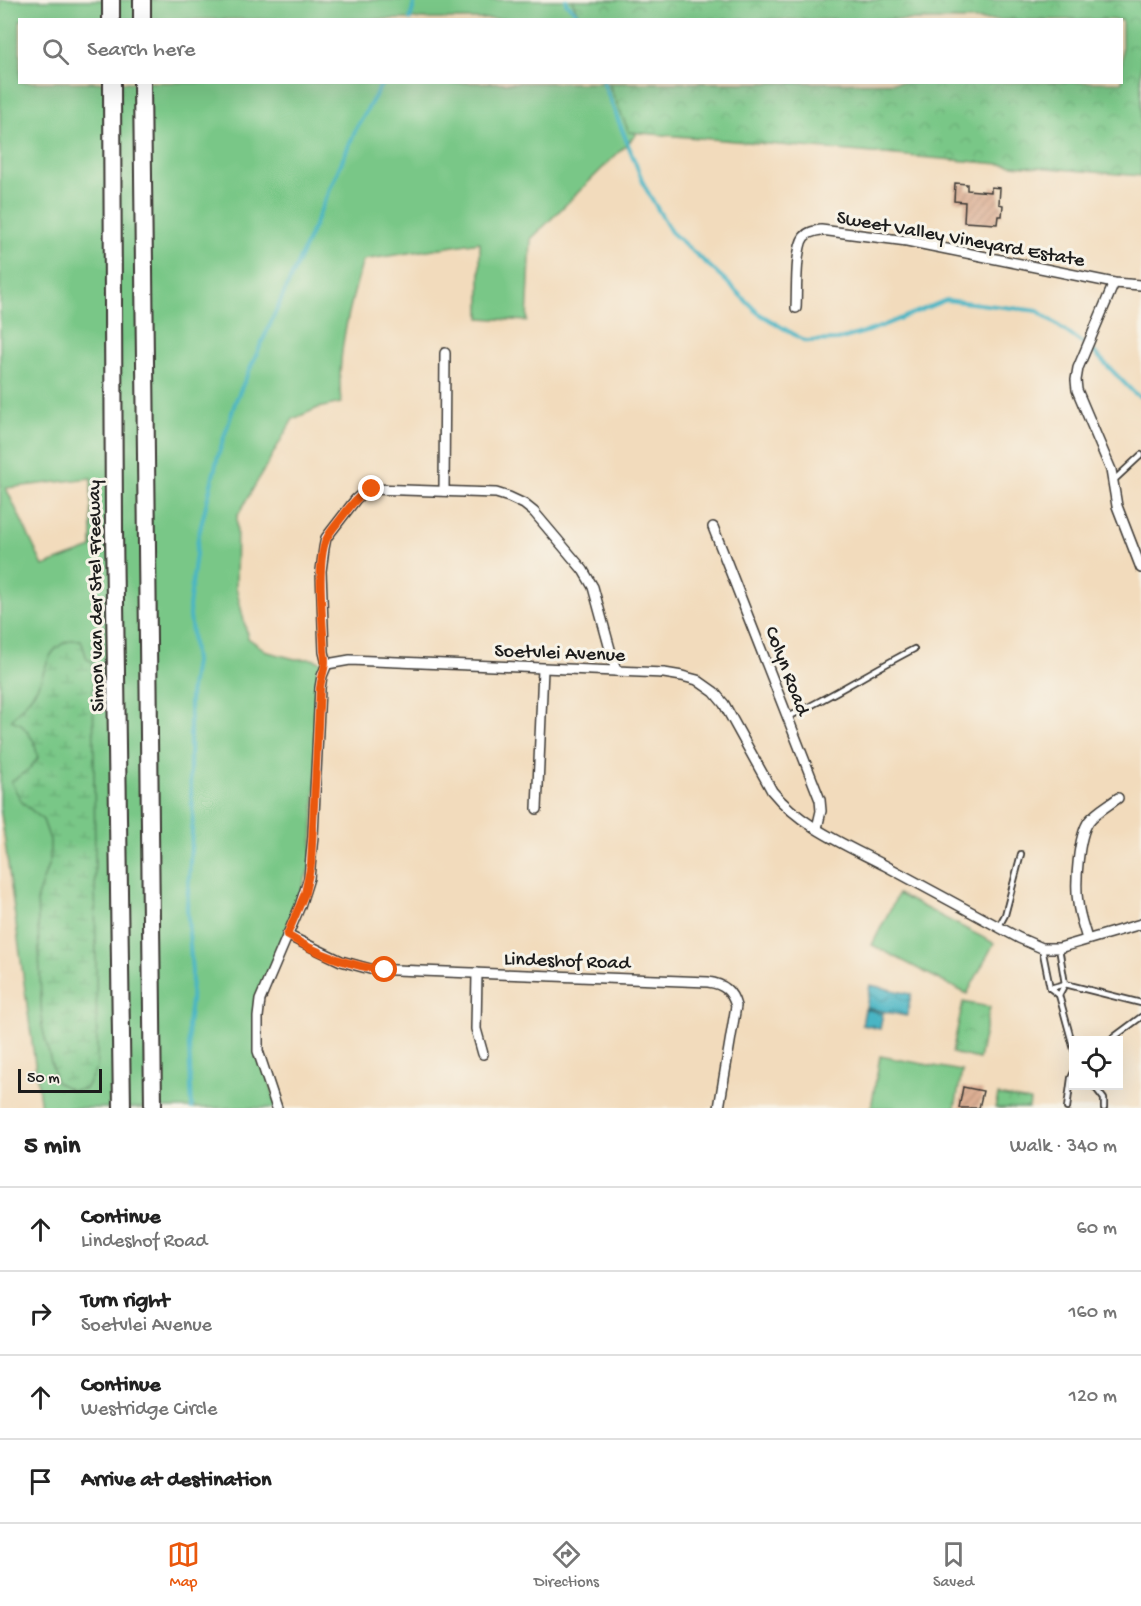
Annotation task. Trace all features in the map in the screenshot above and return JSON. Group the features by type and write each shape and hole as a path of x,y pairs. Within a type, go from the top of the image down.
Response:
{"highway":[{"path":"111,0 111,18"},
{"path":"142,0 142,18"},
{"name":"Simon van der Stel Freeway","path":"112,84 114,540 122,1108"},
{"path":"142,84 153,1108"}],"street":[{"name":"Sweet Valley Vineyard Estate","path":"796,308 800,244 806,234 821,230 907,242 1114,283 1141,285"},
{"path":"1114,283 1078,368 1076,380 1077,390 1111,470 1114,495 1120,516 1141,568"},
{"path":"444,491 445,353"},
{"path":"277,1108 258,1052 256,1034 260,1000 303,900 311,864 320,688 327,664 324,651 322,557 326,538 356,499 372,489 444,491 496,493 524,504 534,512 590,579 616,671"},
{"name":"Colyn Road","path":"713,527 820,800 821,811 817,828"},
{"name":"Soetvlei Avenue","path":"327,664 350,660 616,671 682,676 697,680 708,687 724,704 772,790 792,812 817,828 998,927 1042,948 1059,948 1141,924"},
{"path":"537,810 543,669"},
{"path":"1087,939 1078,903 1078,869 1082,838 1089,822 1118,798"},
{"name":"Lindeshof Road","path":"287,935 340,961 359,967 385,970 708,982 722,986 729,991 736,1006 719,1108"},
{"path":"477,973 476,1029 483,1053"}],"lane":[{"path":"1113,481 1141,455"},
{"path":"788,717 846,688 914,649"},
{"path":"998,927 1005,915 1021,854"},
{"path":"1042,948 1050,988 1059,995 1070,1036"},
{"path":"1059,948 1065,984 1059,995"},
{"path":"1050,988 1065,984 1141,1003"},
{"path":"1116,1036 1141,1017"},
{"path":"1067,1108 1069,1090"},
{"path":"1097,1090 1104,1099 1104,1108"}],"green space":[{"path":"0,0 576,0 585,18 18,18 18,84 613,84 636,135 531,239 527,321 480,318 480,242 363,260 342,348 341,403 318,408 293,419 237,517 236,587 248,638 268,652 295,659 312,659 327,664 322,676 311,864 260,1000 257,1034 277,1108 41,1108 0,806","holes":["91,478 92,548 43,566 6,488"]},
{"path":"572,0 1141,0 1141,176 629,132 608,84 1123,84 1123,18 580,18"},
{"path":"72,640 81,640 87,659 93,662 97,1067 85,1089 71,1090 56,1082 42,1026 37,897 50,860 50,840 43,820 22,802 11,782 29,769 38,758 34,741 21,724 11,720 36,689 51,654 56,648"},
{"path":"898,894 994,943 967,994 872,945"},
{"path":"963,1002 990,1007 979,1059 952,1053"},
{"path":"880,1056 962,1071 955,1108 871,1108"},
{"path":"998,1095 1030,1101 1029,1108 995,1108"}],"water":[{"path":"870,985 911,994 907,1016 866,1008"},
{"path":"865,1009 883,1013 880,1029 862,1025"}],"building":[{"path":"955,183 967,184 967,190 991,192 991,187 1000,188 999,204 1003,205 1002,216 998,216 997,224 964,222 965,202 954,201"},
{"path":"963,1087 983,1091 979,1108 959,1108"}],"waterway":[{"path":"410,18 415,0"},
{"path":"566,0 577,18"},
{"path":"192,1108 188,1025 192,972 187,907 193,816 190,778 190,695 195,661 189,607 198,538 218,456 236,400 356,129 382,84"},
{"path":"604,84 645,187 671,232 758,313 805,341 837,340 872,330 946,300 1038,311 1083,344"},
{"path":"1093,351 1134,393 1141,397"}],"route":[{"path":"372,489 356,499 326,538 322,557 324,651 327,664 320,688 311,864 305,893 287,935 340,961 359,967 385,970"}]}
